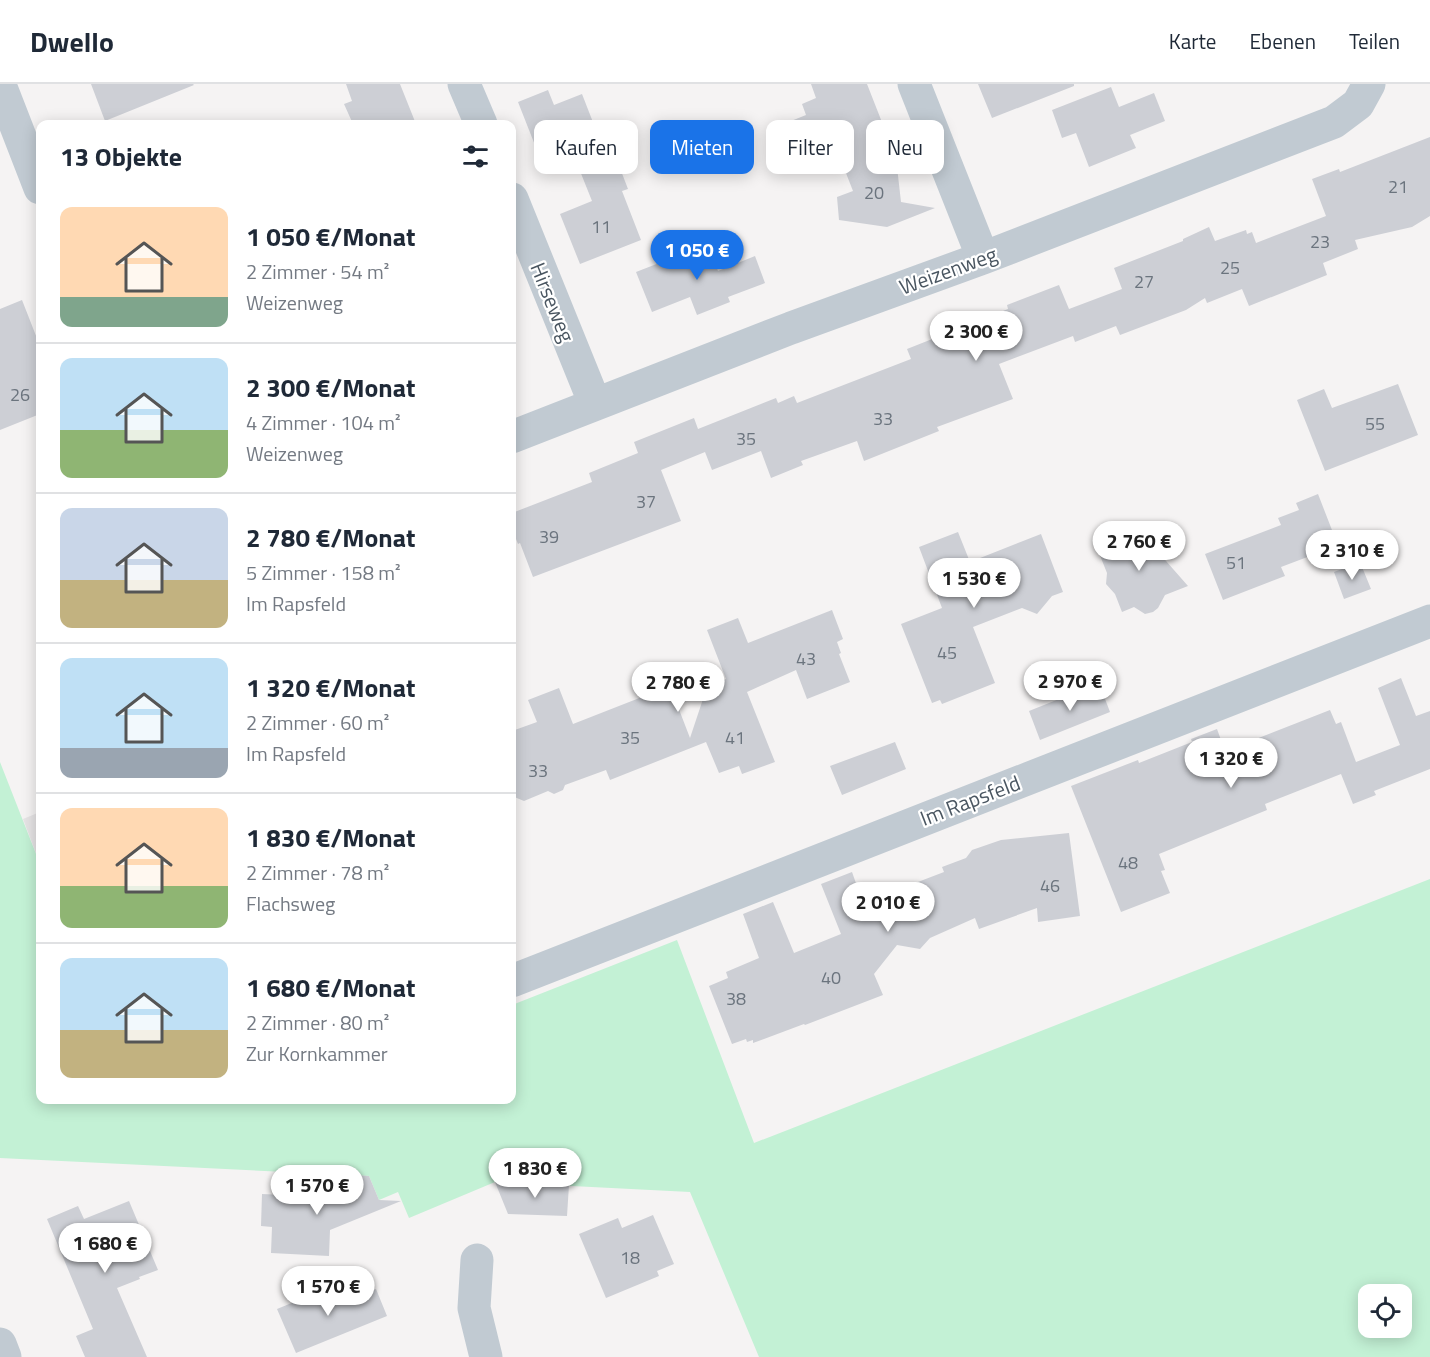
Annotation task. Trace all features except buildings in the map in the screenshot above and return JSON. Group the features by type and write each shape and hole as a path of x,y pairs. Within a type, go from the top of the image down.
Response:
{"street":[{"path":"464,84 479,120"},
{"path":"914,84 983,258"},
{"name":"Weizenweg","path":"516,435 791,327 983,258 1334,122 1358,104 1369,84"},
{"path":"0,85 36,178"},
{"name":"Hirseweg","path":"516,209 595,404"},
{"name":"Im Rapsfeld","path":"516,979 1430,621"},
{"path":"477,1260 474,1308 486,1357"},
{"path":"0,1344 5,1357"}],"shaded area":[{"path":"36,814 36,853 23,819"}],"green space":[{"path":"0,762 36,854 36,1104 516,1104 516,1003 677,940 754,1143 1430,879 1430,1357 759,1357 690,1192 495,1182 409,1218 398,1192 379,1200 369,1176 0,1158"}]}
